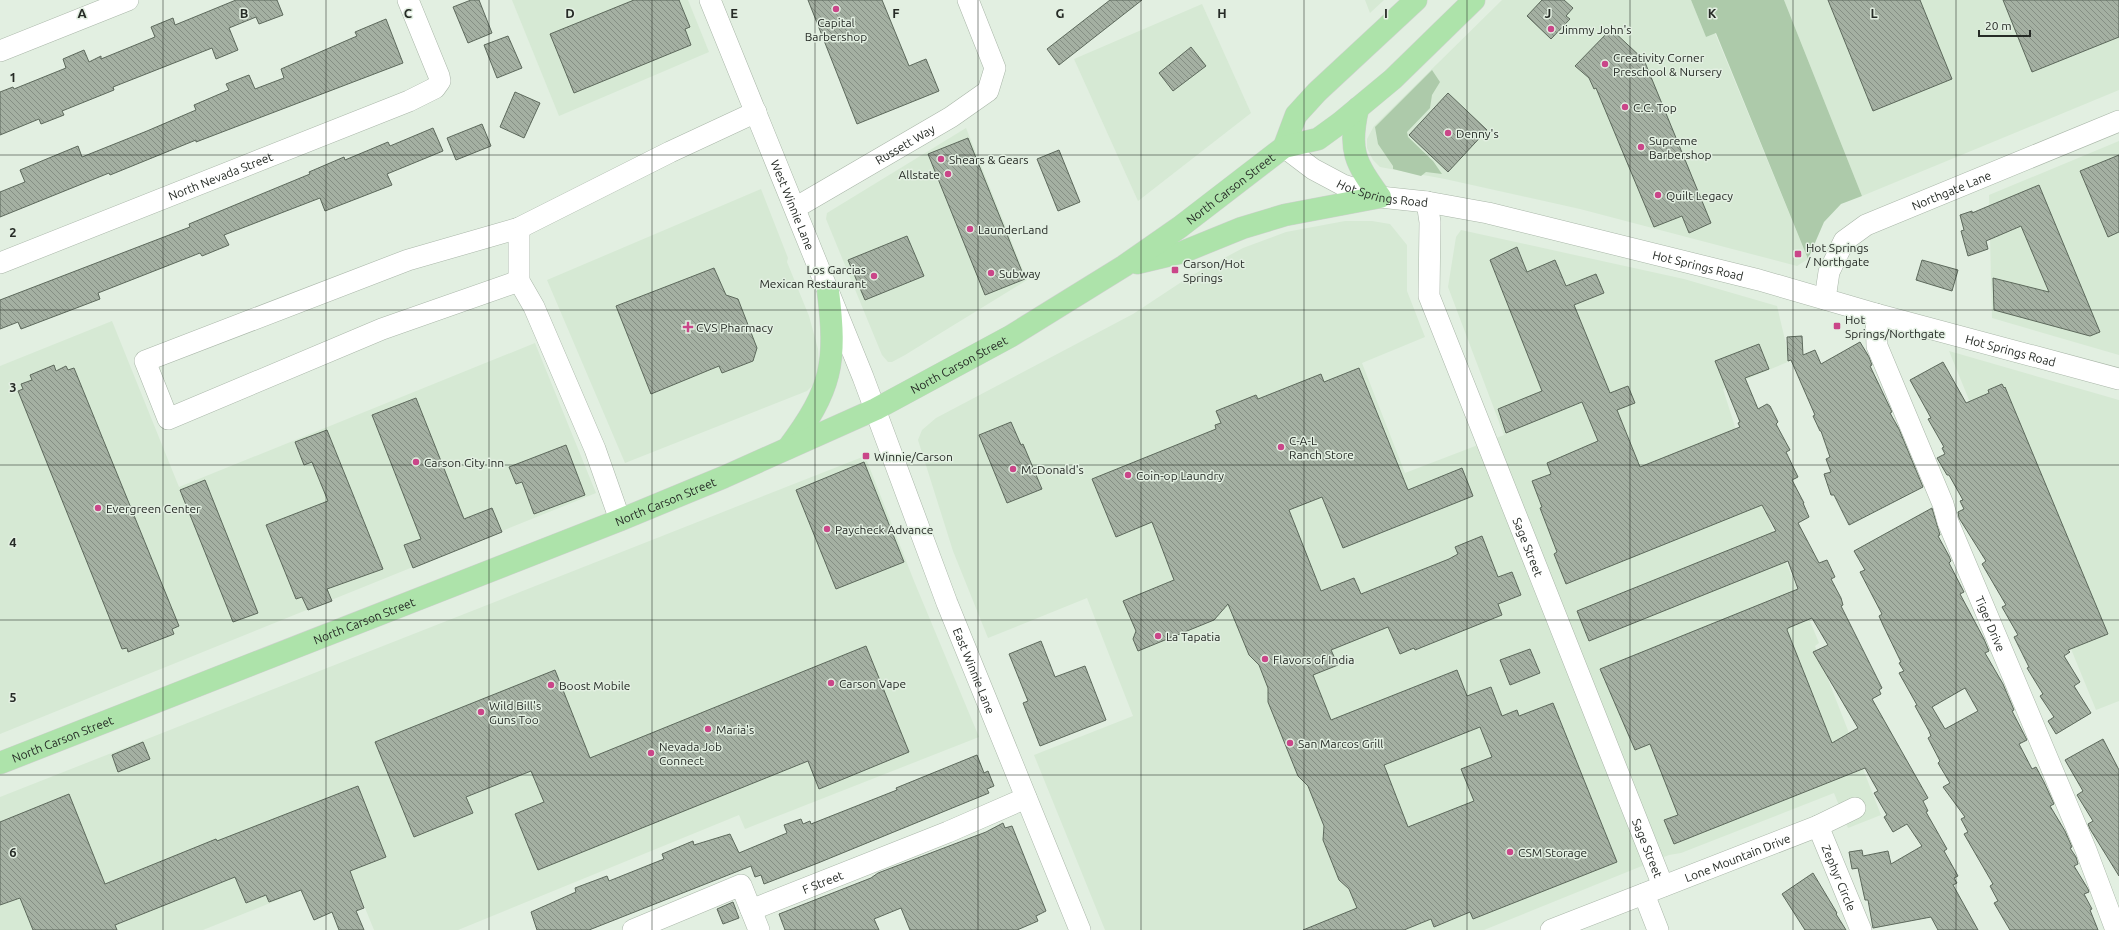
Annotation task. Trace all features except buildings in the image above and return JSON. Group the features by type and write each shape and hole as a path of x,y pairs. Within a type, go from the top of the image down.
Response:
{"main road":[{"name":"North Carson Street","path":"1284,147 1296,115 1317,92 1416,0"},
{"name":"North Carson Street","path":"0,763 620,520 788,449 876,409 1011,336 1124,266 1180,227 1284,147 1318,139 1392,79 1474,0"},
{"path":"1124,266 1183,252 1242,228 1285,215 1380,197 1360,169 1353,146 1354,128 1358,108"},
{"path":"788,449 810,418 827,381 833,342 828,291"}],"street":[{"path":"0,51 128,0"},
{"name":"North Nevada Street","path":"0,263 409,100 435,88 440,81 439,76 408,0"},
{"name":"West Winnie Lane","path":"710,0 876,409"},
{"name":"Russett Way","path":"795,208 951,117 988,91 995,68 968,0"},
{"path":"519,281 382,329 168,419 145,361 408,260 519,228 670,152 756,112"},
{"name":"Northgate Lane","path":"1825,299 1829,272 1844,241 1866,224 2119,121"},
{"name":"Hot Springs Road","path":"1284,147 1313,169 1343,185 1380,197 1426,202 1488,213 1759,280 1876,314 2119,379"},
{"name":"Sage Street","path":"1426,202 1430,222 1429,296 1664,886"},
{"path":"519,228 519,281 534,307 595,449 620,520"},
{"name":"Tiger Drive","path":"1876,314 1877,346 1943,504 1951,529 2086,850 2116,930"},
{"name":"East Winnie Lane","path":"876,409 947,603 1080,930"},
{"name":"F Street","path":"751,910 948,832 1026,798"},
{"name":"Lone Mountain Drive","path":"1551,930 1818,826 1855,808"},
{"name":"Zephyr Circle","path":"1818,826 1860,930"},
{"path":"633,930 741,885 759,930"},
{"path":"1644,894 1658,930"}],"shaded area":[{"path":"512,0 688,0 709,52 559,116"},
{"path":"1365,0 1384,0 1370,13"},
{"path":"1502,0 1691,0 1706,37 1715,33 1808,259 1797,266 1580,209 1445,179 1380,167 1373,160 1367,148 1367,139 1374,126"},
{"path":"1691,0 1784,0 1862,196 1841,204 1824,222 1808,259 1716,33 1706,37"},
{"path":"1784,0 2119,0 2119,90 1862,196"},
{"path":"1202,4 1251,113 1138,201 1074,59"},
{"path":"1432,70 1440,82 1432,95 1430,108 1407,132 1408,137 1433,161 1442,174 1426,172 1421,176 1393,169 1393,166 1378,144 1375,127"},
{"path":"966,128 1027,280 905,355 892,362 888,362 882,355 826,219 827,213"},
{"path":"2119,141 2119,355 1992,318 1989,195"},
{"path":"761,189 788,258 787,262 809,316 818,349 819,366 813,385 807,391 625,463 547,280"},
{"path":"1345,221 1372,221 1390,224 1407,245 1407,291 1425,337 1362,363 1405,473 1504,435 1448,287 1456,237 1461,230 1684,279 1777,306 1790,361 1723,389 1750,474 1819,643 1815,646 1881,815 1848,828 1834,793 1681,853 1669,855 1484,930 1105,930 1034,755 1133,716 1087,598 988,638 953,551 918,440 922,430 936,418 1133,314 1189,277 1243,248 1286,232"},
{"path":"112,321 179,487 535,343 596,493 0,734 0,366"},
{"path":"1949,351 2119,400 2119,701 2096,710"},
{"path":"865,456 914,581 979,737 745,829 739,815 458,930 374,930 350,871 203,930 0,930 0,797"}],"place":[{"name":"Capital Barbershop","path":"836,9"},
{"name":"Jimmy John's","path":"1551,29"},
{"name":"Creativity Corner Preschool & Nursery","path":"1605,64"},
{"name":"C.C. Top","path":"1625,107"},
{"name":"Denny's","path":"1448,133"},
{"name":"Supreme Barbershop","path":"1641,147"},
{"name":"Shears & Gears","path":"941,159"},
{"name":"Allstate","path":"948,174"},
{"name":"Quilt Legacy","path":"1658,195"},
{"name":"LaunderLand","path":"970,229"},
{"name":"Hot Springs / Northgate","path":"1798,254"},
{"name":"Carson/Hot Springs","path":"1175,270"},
{"name":"Subway","path":"991,273"},
{"name":"Los Garcias Mexican Restaurant","path":"874,276"},
{"name":"Hot Springs/Northgate","path":"1837,326"},
{"name":"CVS Pharmacy","path":"688,327"},
{"name":"C-A-L Ranch Store","path":"1281,447"},
{"name":"Winnie/Carson","path":"866,456"},
{"name":"Carson City Inn","path":"416,462"},
{"name":"McDonald's","path":"1013,469"},
{"name":"Coin-op Laundry","path":"1128,475"},
{"name":"Evergreen Center","path":"98,508"},
{"name":"Paycheck Advance","path":"827,529"},
{"name":"La Tapatia","path":"1158,636"},
{"name":"Flavors of India","path":"1265,659"},
{"name":"Carson Vape","path":"831,683"},
{"name":"Boost Mobile","path":"551,685"},
{"name":"Wild Bill's Guns Too","path":"481,712"},
{"name":"Maria's","path":"708,729"},
{"name":"San Marcos Grill","path":"1290,743"},
{"name":"Nevada Job Connect","path":"651,753"},
{"name":"CSM Storage","path":"1510,852"}]}
